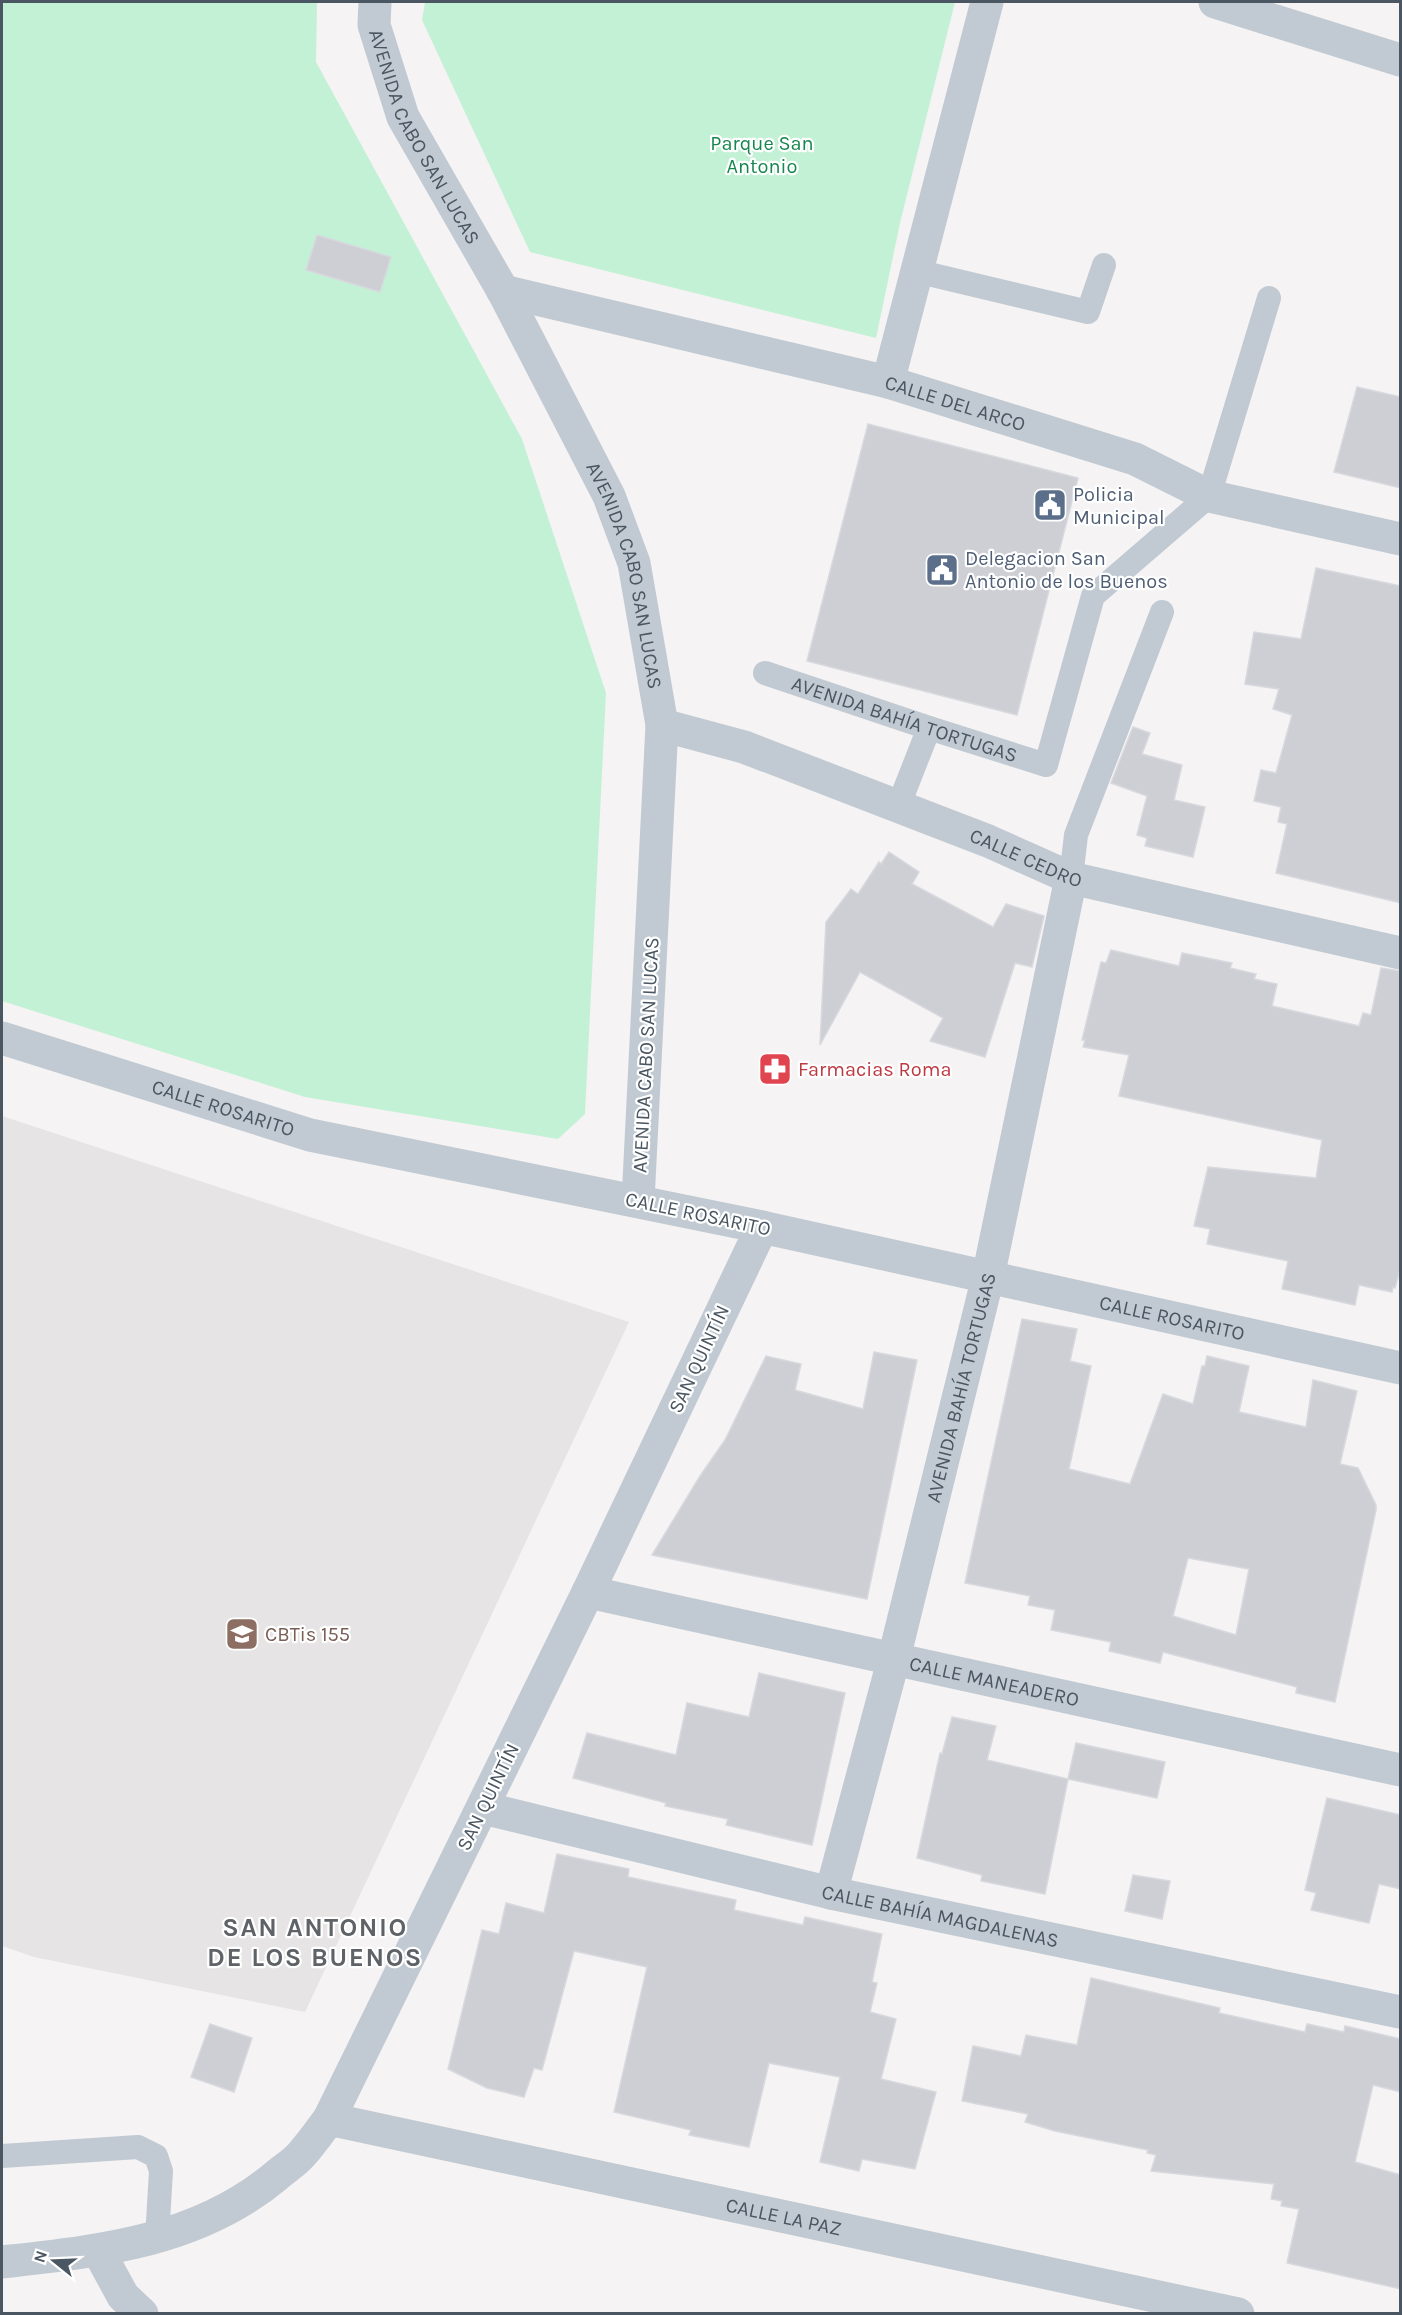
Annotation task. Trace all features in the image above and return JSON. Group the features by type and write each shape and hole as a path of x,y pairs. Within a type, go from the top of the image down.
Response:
{"street":[{"name":"AVENIDA CABO SAN LUCAS","path":"375,2 374,25 403,117 502,291 609,496 634,563 662,725 638,1201"},
{"path":"888,382 987,2"},
{"path":"1231,4 1401,60"},
{"name":"CALLE DEL ARCO","path":"502,291 888,382 1136,459 1209,496 1401,539"},
{"name":"CALLE CEDRO","path":"662,725 744,747 988,840 1071,878 1401,953"},
{"name":"AVENIDA BAHÍA TORTUGAS","path":"831,1893 894,1659 988,1277 1071,878"},
{"name":"CALLE ROSARITO","path":"2,1038 310,1135 762,1227 1401,1368"},
{"name":"SAN QUINTÍN","path":"2,2262 99,2252 157,2238 210,2218 259,2190 300,2156 329,2119 588,1592 762,1227"},
{"name":"CALLE MANEADERO","path":"588,1592 1401,1770"},
{"name":"CALLE BAHÍA MAGDALENAS","path":"483,1808 831,1893 1401,2012"},
{"name":"CALLE LA PAZ","path":"329,2119 1238,2313"},
{"path":"99,2252 123,2296 142,2313"}],"lane":[{"path":"916,271 1088,312 1104,266"},
{"path":"1209,496 1269,298"},
{"name":"AVENIDA BAHÍA TORTUGAS","path":"765,673 1046,765 1093,596 1209,496"},
{"path":"1071,878 1076,835 1162,612"},
{"path":"898,807 929,728"},
{"path":"2,2156 138,2147 156,2156 161,2171 157,2238"}],"shaded area":[{"name":"CBTis 155","path":"2,1116 629,1322 305,2012 34,1957 2,1946"}],"green space":[{"path":"2,2 317,2 316,62 522,439 606,693 585,1114 558,1139 305,1097 2,1001"},
{"name":"Parque San Antonio","path":"425,2 955,2 900,223 876,338 530,252 422,20"}],"building":[{"path":"317,235 391,257 380,292 306,270"},
{"path":"1357,387 1401,397 1401,488 1334,472"},
{"name":"Delegacion San Antonio de los Buenos","path":"868,424 1078,478 1017,715 807,661"},
{"path":"1316,568 1401,586 1401,903 1276,873 1287,824 1278,822 1281,807 1254,801 1261,770 1276,773 1292,715 1273,709 1279,689 1245,684 1254,632 1301,639"},
{"path":"1133,727 1150,733 1142,754 1182,765 1174,800 1205,807 1193,857 1145,846 1147,838 1137,835 1147,796 1111,783"},
{"path":"889,852 919,872 912,884 993,927 1006,904 1044,916 1032,967 1015,963 985,1057 930,1041 943,1018 860,972 820,1045 826,922 851,889 858,894 879,862 881,864"},
{"path":"1111,950 1179,966 1182,953 1232,963 1230,968 1256,974 1254,979 1277,984 1272,1006 1359,1026 1363,1013 1371,1015 1381,968 1401,971 1401,1266 1392,1292 1359,1285 1355,1305 1282,1289 1288,1261 1207,1244 1210,1229 1194,1226 1208,1167 1316,1178 1322,1140 1119,1096 1129,1055 1083,1047 1085,1040 1082,1040 1101,962 1106,963"},
{"path":"1022,1319 1077,1329 1070,1361 1091,1366 1069,1469 1130,1484 1163,1394 1193,1404 1202,1366 1205,1366 1207,1356 1249,1366 1239,1412 1306,1427 1313,1380 1357,1391 1340,1464 1358,1468 1376,1505 1376,1510 1335,1702 1296,1693 1297,1687 1163,1652 1160,1663 1109,1651 1111,1642 1051,1630 1055,1610 1028,1605 1030,1596 965,1583","holes":["1188,1558 1249,1569 1236,1635 1173,1616"]},
{"path":"874,1352 917,1360 867,1599 652,1555 700,1476 725,1440 766,1356 801,1364 795,1390 863,1409"},
{"path":"759,1673 845,1693 812,1845 726,1825 728,1819 665,1806 666,1803 573,1778 587,1733 676,1755 687,1703 749,1717"},
{"path":"952,1717 996,1726 987,1760 1068,1779 1045,1894 981,1881 982,1875 917,1858 940,1753 942,1754"},
{"path":"1076,1743 1165,1762 1157,1798 1068,1779"},
{"path":"1327,1798 1401,1815 1401,1889 1379,1884 1369,1923 1311,1910 1316,1893 1305,1890"},
{"path":"557,1854 629,1869 628,1877 736,1900 734,1910 803,1925 805,1917 882,1934 872,1982 877,1983 870,2012 896,2019 881,2079 936,2092 915,2169 862,2159 859,2171 820,2162 840,2077 769,2063 749,2147 689,2135 691,2130 614,2112 647,1967 574,1951 542,2070 534,2068 524,2097 487,2088 448,2069 482,1930 499,1934 506,1903 544,1913"},
{"path":"1133,1875 1170,1881 1162,1919 1125,1911"},
{"path":"1091,1978 1220,2008 1219,2013 1305,2032 1307,2024 1344,2032 1345,2026 1401,2039 1401,2092 1373,2085 1355,2162 1401,2175 1401,2289 1287,2263 1299,2209 1281,2206 1282,2201 1271,2199 1274,2184 1151,2171 1156,2155 1147,2153 1148,2150 1055,2131 1025,2122 1028,2114 962,2101 973,2046 1021,2056 1026,2035 1077,2045"},
{"path":"210,2024 252,2038 234,2092 191,2077"}],"place":[{"name":"Policia Municipal","path":"1050,505"},
{"name":"Delegacion San Antonio de los Buenos","path":"942,570"},
{"name":"Farmacias Roma","path":"775,1069"},
{"name":"CBTis 155","path":"242,1634"}],"district":[{"name":"SAN ANTONIO DE LOS BUENOS","path":"315,1942"}]}
